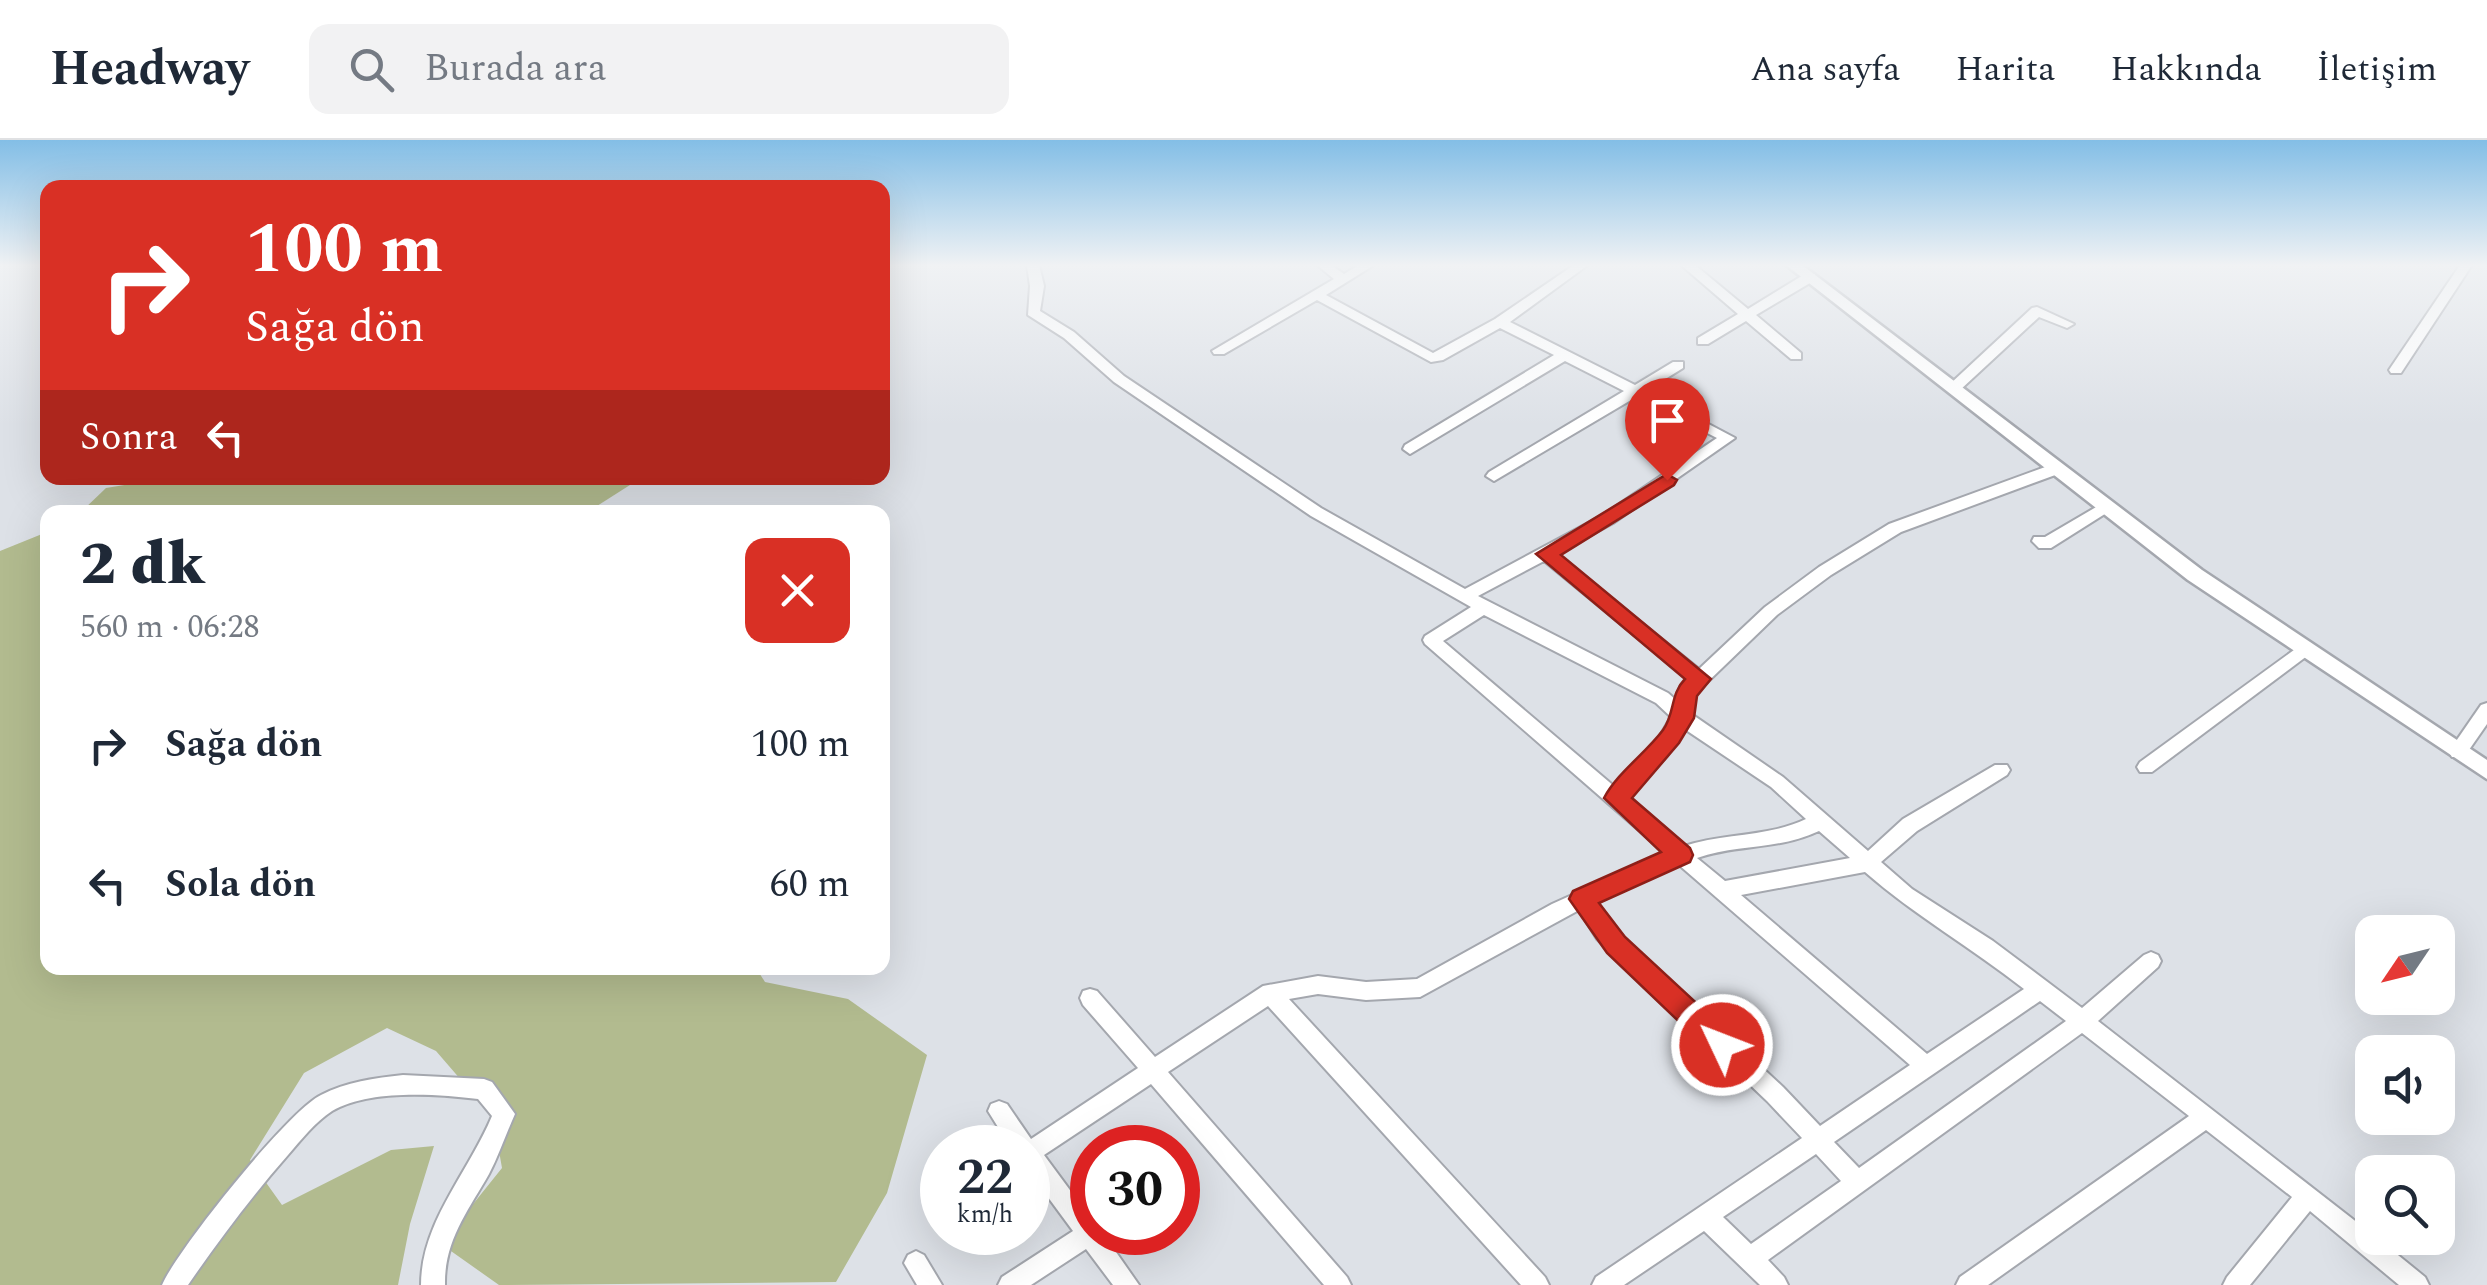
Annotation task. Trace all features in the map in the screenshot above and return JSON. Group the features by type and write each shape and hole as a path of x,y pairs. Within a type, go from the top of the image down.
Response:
{"main road":[{"path":"1865,318 2104,508 2487,771"}],"street":[{"path":"1043,318 1070,335 1119,379 1316,512 1484,607 1662,698 1682,718 1758,768 1933,916 1986,947 2308,1195 2417,1285"},
{"path":"1219,351 1278,318"},
{"path":"1359,318 1431,358 1505,318"},
{"path":"1703,341 1738,318"},
{"path":"1750,318 1796,356"},
{"path":"1956,387 2030,318"},
{"path":"2055,318 2067,324"},
{"path":"2396,370 2430,318"},
{"path":"1465,596 1608,520 1728,438 1500,322"},
{"path":"1410,449 1564,355"},
{"path":"1494,476 1678,365"},
{"path":"1616,798 1641,774 1682,718 1686,692 1783,602 1896,528 2053,470"},
{"path":"2040,540 2045,544 2104,508"},
{"path":"1546,554 1700,679"},
{"path":"1484,607 1431,640 1926,1066"},
{"path":"2146,768 2305,648"},
{"path":"2458,752 2487,710"},
{"path":"1722,890 1868,863 1910,826 2001,770"},
{"path":"1050,1136 1270,993 1318,985 1366,991 1420,988 1582,899 1681,855 1711,845 1792,834 1821,821"},
{"path":"1582,899 1616,945 1818,1139 1857,1182"},
{"path":"1750,1259 2080,1023 2151,961"},
{"path":"1604,1285 2039,990"},
{"path":"1270,993 1537,1285"},
{"path":"1090,998 1339,1285"},
{"path":"174,1285 283,1145 322,1105 365,1089 448,1084 484,1089 504,1114 483,1163 450,1212 431,1267 432,1285"},
{"path":"999,1111 1009,1125"},
{"path":"1968,1285 2206,1118"},
{"path":"1050,1182 1070,1209"},
{"path":"2234,1285 2308,1195"},
{"path":"1704,1216 1776,1285"},
{"path":"1010,1285 1070,1246"},
{"path":"1105,1255 1127,1285"},
{"path":"916,1263 930,1285"}],"green space":[{"path":"630,485 599,505 88,505 106,488"},
{"path":"40,535 40,975 760,975 765,982 848,999 927,1055 887,1193 836,1282 499,1285 441,1244 502,1168 493,1117 436,1051 387,1028 304,1073 250,1160 282,1205 391,1150 434,1146 410,1224 398,1285 0,1285 0,551"}],"route":[{"path":"1667,480 1608,520 1546,554 1700,679 1686,692 1682,718 1671,736 1616,798 1681,855 1582,899 1604,933 1722,1045"}]}
